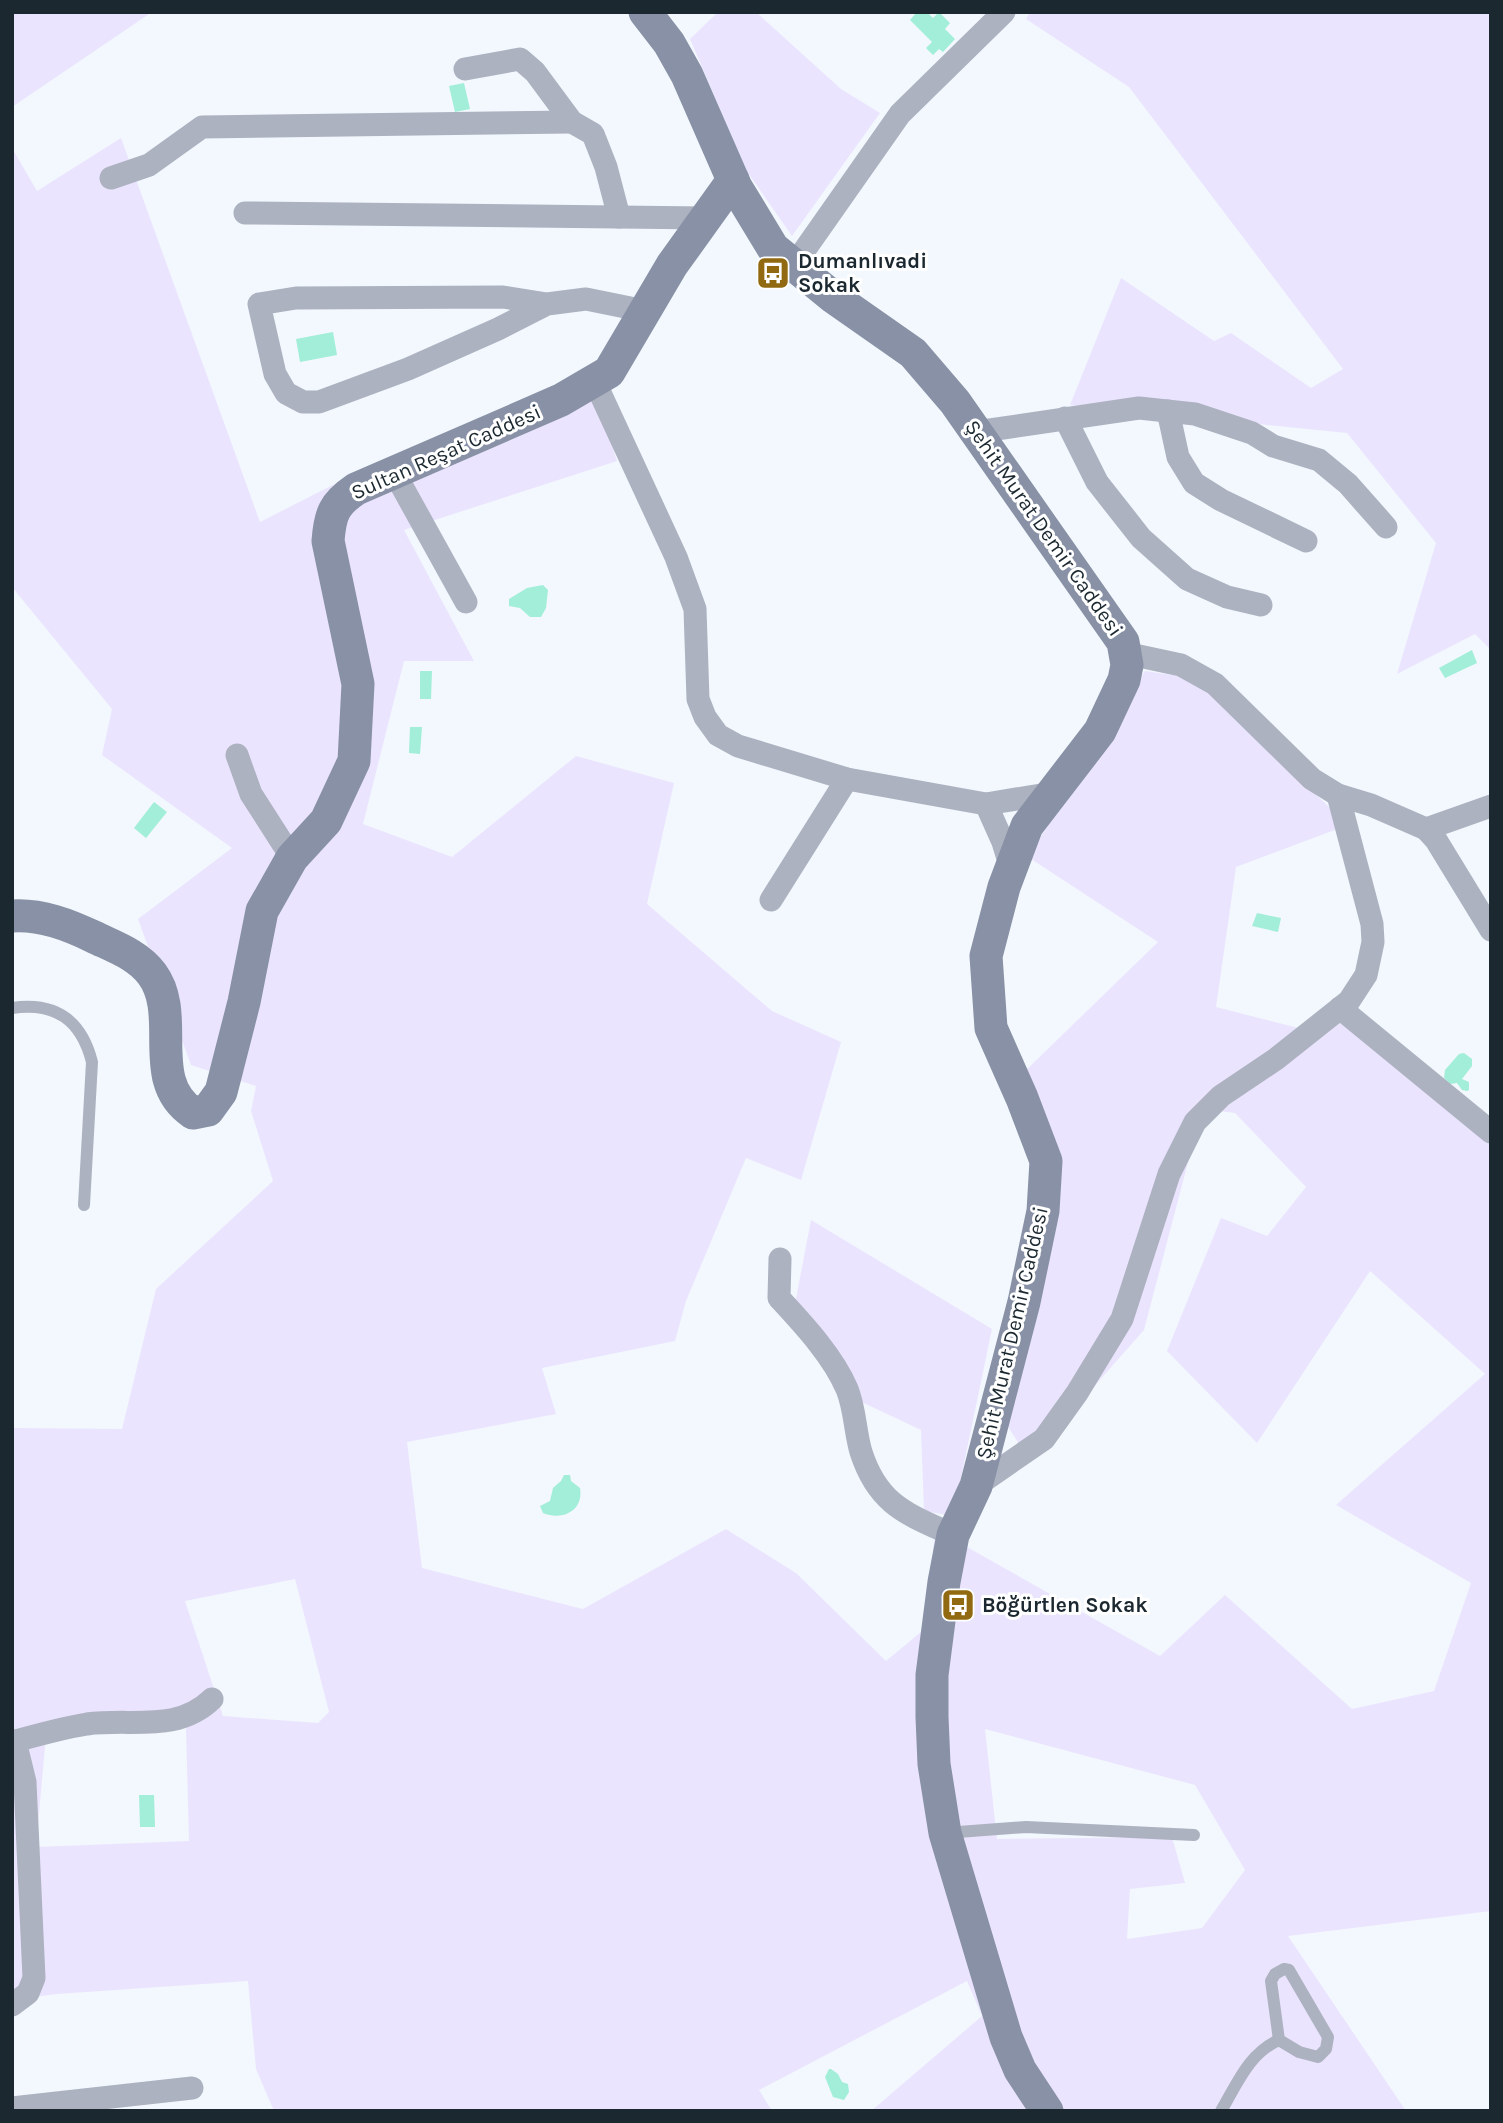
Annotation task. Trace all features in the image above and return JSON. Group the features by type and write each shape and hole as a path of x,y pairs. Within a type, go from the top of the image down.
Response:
{"street":[{"name":"Şehit Murat Demir Caddesi","path":"645,12 669,43 687,75 733,180 773,248 833,297 913,353 956,402 1124,642 1127,665 1124,680 1100,731 1027,826 1003,887 986,956 991,1028 1046,1161 1043,1211 1024,1302 976,1486 953,1535 932,1675 934,1764 945,1833 1006,2037 1020,2070 1047,2111"},
{"path":"794,265 900,114 1004,12"},
{"path":"466,69 520,59 535,72 572,122 593,134 606,167 619,217"},
{"path":"111,178 149,165 202,127 572,122"},
{"name":"Sultan Reşat Caddesi","path":"12,916 23,915 65,923 131,954 153,975 164,1002 166,1061 172,1093 192,1113 202,1112 216,1101 221,1092 244,1002 262,911 292,858 327,821 354,761 358,684 328,541 330,519 341,500 356,489 561,400 609,372 672,265 733,180"},
{"path":"245,213 706,218"},
{"path":"547,304 453,349 319,402 303,402 286,393 275,374 260,304 296,298 489,297 547,304 586,299 645,311"},
{"path":"594,380 676,556 695,609 698,699 705,717 718,735 738,746 847,779 986,804 1053,793"},
{"path":"976,432 1139,408 1195,414 1252,433 1273,446 1319,460 1348,484 1386,527"},
{"path":"1168,411 1178,457 1194,483 1221,500 1306,541"},
{"path":"1065,418 1097,482 1141,538 1187,579 1227,597 1261,606"},
{"path":"394,472 467,602"},
{"path":"1125,653 1181,666 1215,684 1312,779 1338,795 1371,805 1426,829 1436,840 1491,930"},
{"path":"237,755 251,793 292,858"},
{"path":"771,900 847,779"},
{"path":"976,1486 1044,1439 1077,1393 1122,1319 1170,1174 1195,1122 1221,1096 1276,1059 1340,1008 1349,1000 1366,975 1373,942 1372,924 1338,795"},
{"path":"986,804 1011,868"},
{"path":"1426,829 1491,806"},
{"path":"1466,892 1491,891"},
{"path":"1340,1008 1491,1132"},
{"path":"780,1259 779,1298 831,1362 847,1390 862,1454 882,1494 901,1511 953,1535"},
{"path":"12,2005 28,1993 34,1978 20,1816 25,1782 13,1742 89,1724 174,1720 194,1714 212,1699"},
{"path":"12,2108 192,2088"}],"lane":[{"path":"12,1009 31,1006 54,1011 74,1024 89,1048 92,1062 84,1205"},
{"path":"945,1833 1026,1826 1194,1835"},
{"path":"1284,1969 1289,1970 1328,2037 1328,2043 1318,2057 1299,2052 1279,2040 1271,1981 1275,1974 1284,1969"},
{"path":"1222,2111 1251,2061 1279,2040"}],"shaded area":[{"path":"12,12 152,12 12,107"},
{"path":"718,12 756,12 841,89 880,113 792,236 746,170 690,39"},
{"path":"917,12 927,12 933,18 939,12 950,23 945,29 955,39 943,52 939,49 933,55 926,48 932,42 910,20"},
{"path":"1030,12 1491,12 1491,650 1475,634 1397,674 1436,543 1347,433 1070,405 1121,278 1214,341 1231,333 1311,388 1343,369 1129,87 1026,19"},
{"path":"464,83 470,109 455,112 449,86"},
{"path":"121,138 260,522 374,464 588,371 617,461 404,530 474,661 404,661 363,824 452,857 576,756 674,783 647,904 772,1011 841,1042 801,1180 746,1158 686,1301 675,1341 542,1368 556,1414 407,1442 422,1568 583,1609 726,1529 796,1573 886,1661 927,1627 935,1529 1160,1656 1225,1595 1352,1709 1434,1691 1471,1583 1336,1505 1485,1374 1370,1271 1257,1443 1167,1351 1221,1218 1267,1236 1306,1187 1235,1113 1202,1109 1144,1330 1029,1460 1007,1425 1043,1150 1020,1076 1158,942 1028,857 1145,671 1193,678 1348,825 1236,867 1216,1007 1310,1031 1343,1019 1491,1142 1491,1911 1288,1936 1406,2111 871,2111 982,2016 967,1981 759,2090 772,2111 274,2111 256,2069 248,1981 57,1994 12,2000 12,1428 122,1429 156,1289 273,1181 251,1111 256,1086 191,1065 138,919 232,848 102,755 112,709 12,587 12,148 37,191","holes":["295,1579 329,1712 318,1723 223,1716 185,1601","186,1728 189,1841 36,1847 46,1736","985,1729 1195,1785 1245,1870 1202,1928 1127,1939 1130,1889 1185,1883 1172,1837 997,1839"]},
{"path":"333,332 337,355 300,362 296,339"},
{"path":"543,585 548,590 546,608 541,617 530,617 520,608 509,606 509,599 527,588"},
{"path":"1472,650 1477,663 1445,678 1439,668"},
{"path":"420,671 432,671 431,699 420,699"},
{"path":"410,727 422,727 420,754 409,753"},
{"path":"154,802 167,812 146,838 134,828"},
{"path":"1257,913 1281,918 1278,932 1252,926"},
{"path":"1464,1053 1472,1059 1472,1066 1462,1079 1469,1082 1467,1091 1462,1090 1457,1083 1450,1084 1444,1078 1445,1070 1459,1054"},
{"path":"811,1220 992,1329 953,1516 924,1511 921,1430 834,1389 794,1309"},
{"path":"564,1475 570,1475 571,1481 580,1488 579,1503 564,1515 543,1513 540,1506 550,1501 553,1488"},
{"path":"139,1795 154,1795 155,1827 140,1827"},
{"path":"829,2069 838,2074 842,2082 848,2084 849,2092 844,2100 833,2097 825,2077"}],"place":[{"name":"Dumanlıvadi Sokak","path":"773,273"},
{"name":"Böğürtlen Sokak","path":"958,1605"}]}
